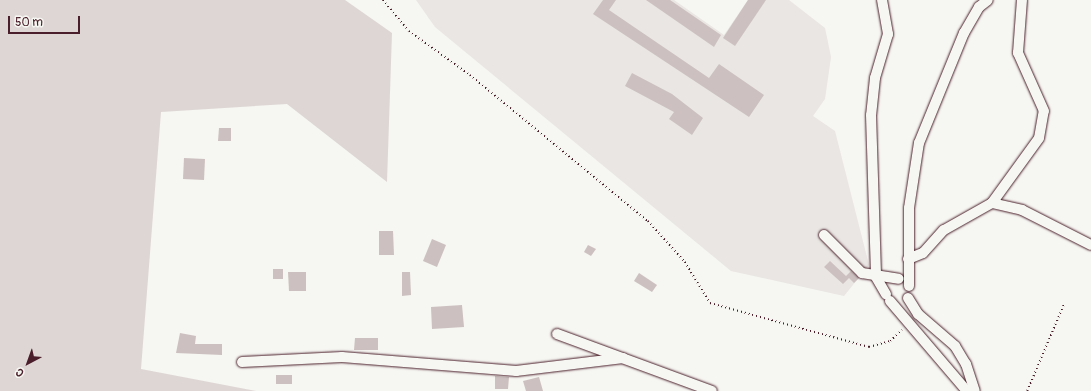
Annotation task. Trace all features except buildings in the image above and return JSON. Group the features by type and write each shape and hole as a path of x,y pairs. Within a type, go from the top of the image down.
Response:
{"street":[{"path":"882,0 888,34 875,78 871,115 876,277 888,297 907,323 968,391"},
{"path":"975,391 966,364 954,346 918,314 908,298 908,258 911,186 920,144 967,26 988,0"},
{"path":"908,258 923,253 944,230 992,203 1039,138 1044,111 1018,53 1022,0"},
{"path":"992,203 1022,210 1091,245"},
{"path":"824,236 862,273 876,277 899,279 909,286"},
{"path":"888,297 889,283 899,279"},
{"path":"888,297 902,303 908,298"},
{"path":"557,334 712,391"},
{"path":"242,362 342,357 516,371 623,358"}],"path":[{"path":"383,0 409,31 470,75 648,221 685,262 710,303 869,347 890,341 907,323"},
{"path":"1027,391 1064,304"}],"shaded area":[{"path":"0,0 345,0 392,33 387,182 287,104 161,112 141,369 256,391 0,391"},
{"path":"416,0 674,0 724,35 748,0 789,0 825,28 831,57 825,99 813,116 835,131 869,265 844,296 731,271 435,27"}]}
